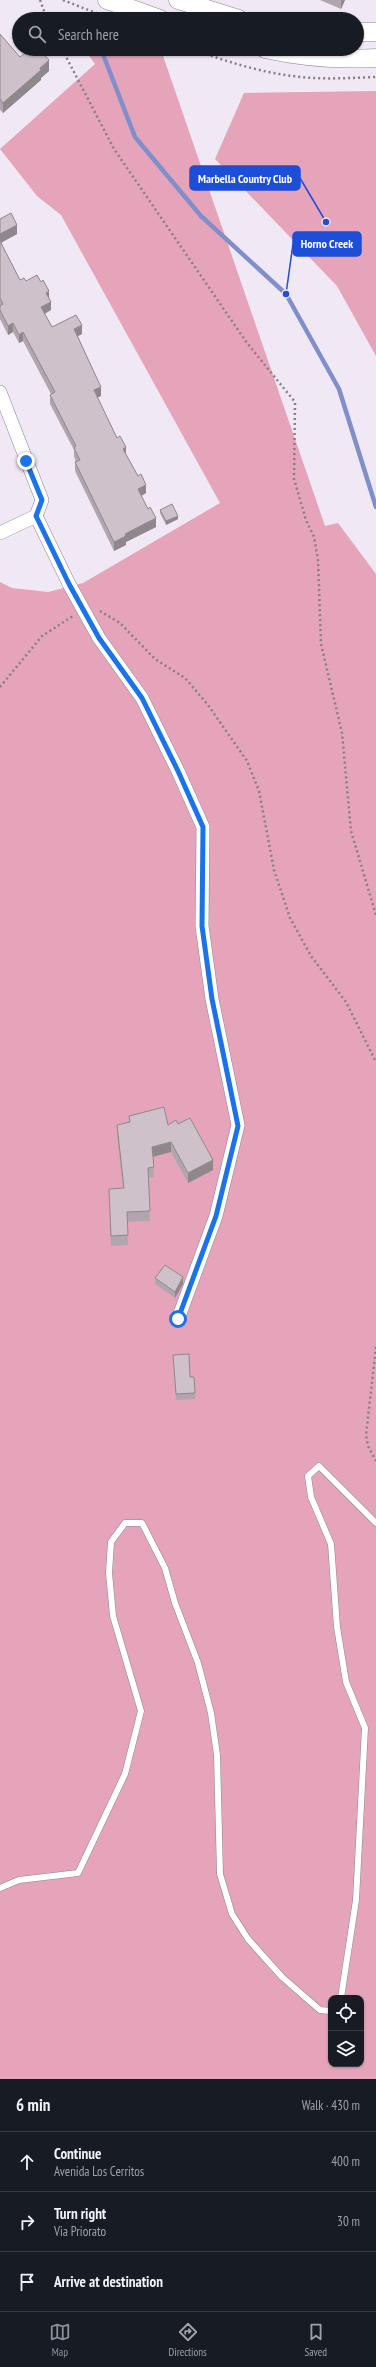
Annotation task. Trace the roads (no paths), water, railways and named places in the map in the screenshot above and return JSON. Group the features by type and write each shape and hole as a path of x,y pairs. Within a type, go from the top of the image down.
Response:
{"main road":[{"path":"178,0 216,12"},
{"path":"103,7 127,12"},
{"path":"364,32 376,32"},
{"path":"303,56 376,58"}],"street":[{"path":"0,392 42,500 36,516 0,533"},
{"path":"36,516 85,614 99,638 142,698 178,771 203,827 202,926 212,999 238,1126 216,1216 178,1319"}],"lane":[{"path":"341,1995 356,1900 365,1728 346,1682 337,1627 331,1544 311,1497 308,1476 319,1466 376,1523"},
{"path":"0,1888 19,1880 78,1873 125,1774 141,1711 113,1616 109,1573 111,1542 125,1523 142,1523 165,1568 175,1603 198,1663 211,1713 217,1755 220,1874 232,1914 248,1939 282,1977 320,2010 328,2011"}],"waterway":[{"path":"104,56 135,137 201,216 286,294 339,389 376,507"}],"place":[{"name":"Marbella Country Club","path":"326,222"},
{"name":"Horno Creek","path":"286,294"}]}
